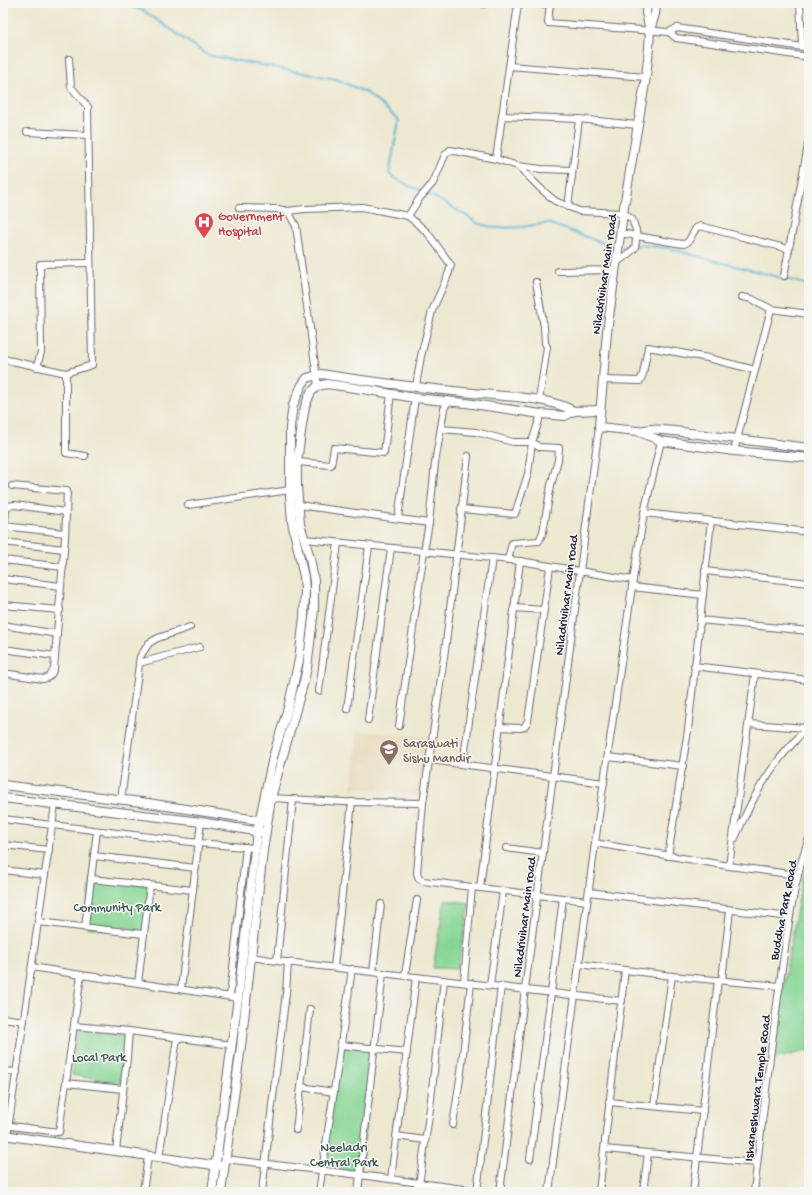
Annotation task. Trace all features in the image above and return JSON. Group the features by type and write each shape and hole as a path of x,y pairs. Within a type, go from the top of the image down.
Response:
{"street":[{"path":"482,3 489,3"},
{"path":"647,3 646,13 650,30"},
{"name":"Niladrivihar Main road","path":"500,1192 599,427 607,332 623,214 646,77 650,30 655,14 656,3"},
{"path":"800,3 802,46"},
{"path":"496,159 509,66 515,4 550,4 548,23 669,32 678,28 809,48"},
{"path":"669,32 676,38 809,57"},
{"path":"3,359 66,373 92,365 88,106 71,87 69,59"},
{"path":"509,66 646,77"},
{"path":"502,116 579,119 637,125"},
{"path":"568,207 579,119"},
{"path":"27,132 88,135"},
{"path":"784,276 809,140"},
{"path":"408,216 437,176 446,155 450,150 496,159 518,166 541,169 572,170"},
{"path":"518,166 545,192 555,200 568,207 578,211 623,214 632,219 636,230 635,248 616,266 558,271"},
{"path":"239,208 278,209 288,211 362,207 408,216 427,232 451,265 432,311 421,356 416,386"},
{"path":"288,211 296,226 318,386"},
{"path":"620,235 636,236 684,244 688,242 696,228 700,226 789,249"},
{"path":"37,367 41,352 40,264 90,263"},
{"path":"536,282 544,328 545,343 547,347 539,400"},
{"path":"742,297 752,299 771,309 809,314"},
{"path":"734,451 771,309"},
{"path":"603,380 640,382 648,347 708,358 755,370"},
{"path":"66,373 66,453 85,456"},
{"path":"221,1192 252,957 261,832 273,757 288,708 298,667 304,617 304,577 292,522 290,490 290,427 293,405 302,385 307,378 321,374 539,400 563,405 574,411"},
{"path":"263,821 271,798 304,681 311,638 314,610 314,581 305,539 300,524 297,462 305,406 311,392 318,386 327,384 415,398 466,403 541,414 565,416 574,411 600,410"},
{"path":"297,462 331,465 334,448 384,453 391,393"},
{"path":"398,518 415,398"},
{"path":"399,726 429,522 435,463 444,409 448,401"},
{"path":"462,509 515,514 528,474 532,442 541,414"},
{"path":"599,427 637,431 651,429 674,431 809,448"},
{"path":"441,429 476,432 513,442 532,442 539,447 558,448 558,460 551,484 543,532 539,541 512,543 508,560"},
{"path":"637,431 661,441 734,451 809,458"},
{"path":"549,1192 587,901 633,580 644,513 661,441"},
{"path":"468,456 446,643 423,803 417,873 419,879 423,882 587,901"},
{"path":"3,673 43,679 49,678 54,669 60,610 65,533 67,491 12,486"},
{"path":"188,505 290,490"},
{"path":"64,549 3,541 7,506 10,505 66,512"},
{"path":"298,505 429,522"},
{"path":"644,513 809,532"},
{"path":"668,856 688,730 711,521"},
{"path":"4,526 65,533"},
{"path":"305,539 520,561 633,580"},
{"path":"319,691 338,543"},
{"path":"347,709 369,546"},
{"path":"368,720 391,548"},
{"path":"462,764 492,558"},
{"path":"3,560 63,567"},
{"path":"480,888 520,561"},
{"path":"500,727 521,728 524,727 528,721 550,566"},
{"path":"705,571 809,584"},
{"path":"3,579 61,586"},
{"path":"632,587 703,595"},
{"path":"3,605 60,610"},
{"path":"514,608 544,610"},
{"path":"700,620 809,631"},
{"path":"3,625 57,634"},
{"path":"121,800 140,657 149,643 158,638 190,627"},
{"path":"139,663 200,648"},
{"path":"3,649 55,656"},
{"path":"694,666 809,680"},
{"path":"730,866 755,674"},
{"path":"749,724 808,728"},
{"path":"732,845 761,784 777,762 808,728"},
{"path":"608,757 683,766"},
{"path":"430,760 604,783"},
{"path":"3,785 121,800 263,821"},
{"path":"3,798 201,822 261,832"},
{"path":"271,798 352,802 423,803"},
{"path":"277,961 293,800"},
{"path":"334,967 352,802"},
{"path":"55,805 17,1072 5,1135 215,1165 224,1163 265,1163 486,1192"},
{"path":"3,819 199,843 254,848"},
{"path":"181,989 201,822"},
{"path":"85,927 97,831"},
{"path":"234,997 240,978 254,848 261,832"},
{"name":"Buddha Park Road","path":"780,986 798,875 809,838"},
{"path":"595,844 730,866 798,875"},
{"path":"3,845 49,850"},
{"path":"212,1192 232,1045 234,997 246,847"},
{"path":"506,848 543,853"},
{"path":"94,856 196,868"},
{"path":"3,870 45,875"},
{"path":"91,879 193,890"},
{"path":"138,982 150,885"},
{"path":"464,982 472,887"},
{"path":"490,985 503,891"},
{"path":"589,892 790,917"},
{"path":"530,1159 563,898"},
{"path":"405,975 417,900"},
{"path":"373,972 381,904"},
{"path":"693,1192 730,910"},
{"path":"38,922 144,934"},
{"path":"252,957 622,1001"},
{"path":"262,1192 286,993 288,962"},
{"path":"579,964 672,976 780,986"},
{"path":"32,967 234,997"},
{"path":"319,1192 352,969"},
{"path":"599,1192 626,970"},
{"path":"358,1192 383,973"},
{"path":"6,1125 59,1132 81,975"},
{"path":"654,1106 672,976"},
{"path":"391,1179 416,977"},
{"path":"240,978 249,979"},
{"path":"418,1192 444,980"},
{"path":"453,1125 461,1072 471,983"},
{"path":"477,1191 501,986"},
{"name":"Ishaneshwara Temple Road","path":"754,1192 765,1108 768,1069 780,986"},
{"path":"296,1130 310,1009"},
{"path":"3,1018 24,1021"},
{"path":"74,1026 129,1031 232,1045"},
{"path":"116,1151 129,1031"},
{"path":"159,1158 177,1038"},
{"path":"341,1045 407,1052"},
{"path":"3,1071 17,1072"},
{"path":"66,1083 123,1089"},
{"path":"301,1087 334,1092"},
{"path":"610,1102 703,1111"},
{"path":"396,1136 425,1140"},
{"path":"604,1149 757,1163"},
{"path":"643,1192 648,1153"},
{"path":"143,1192 148,1156"}],"shaded area":[{"name":"Saraswati Sishu Mandir","path":"358,731 427,737 421,795 352,788"}],"green space":[{"path":"809,848 809,1050 770,1060 807,852"},
{"name":"Community Park","path":"91,879 150,885 143,934 85,927"},
{"path":"445,900 470,903 457,969 433,968"},
{"name":"Local Park","path":"77,1031 125,1035 120,1083 72,1075"},
{"name":"Neeladri Central Park","path":"341,1045 374,1048 360,1175 322,1170"}],"waterway":[{"path":"82,3 98,3"},
{"path":"122,3 144,11 207,55 336,79 367,93 399,120 389,174 411,187 421,190 438,199 477,223 495,228 522,227 548,223 617,247"},
{"path":"621,248 640,245 668,248 809,285"}],"place":[{"name":"Government Hospital","path":"204,239"},
{"name":"Saraswati Sishu Mandir","path":"389,766"}]}
